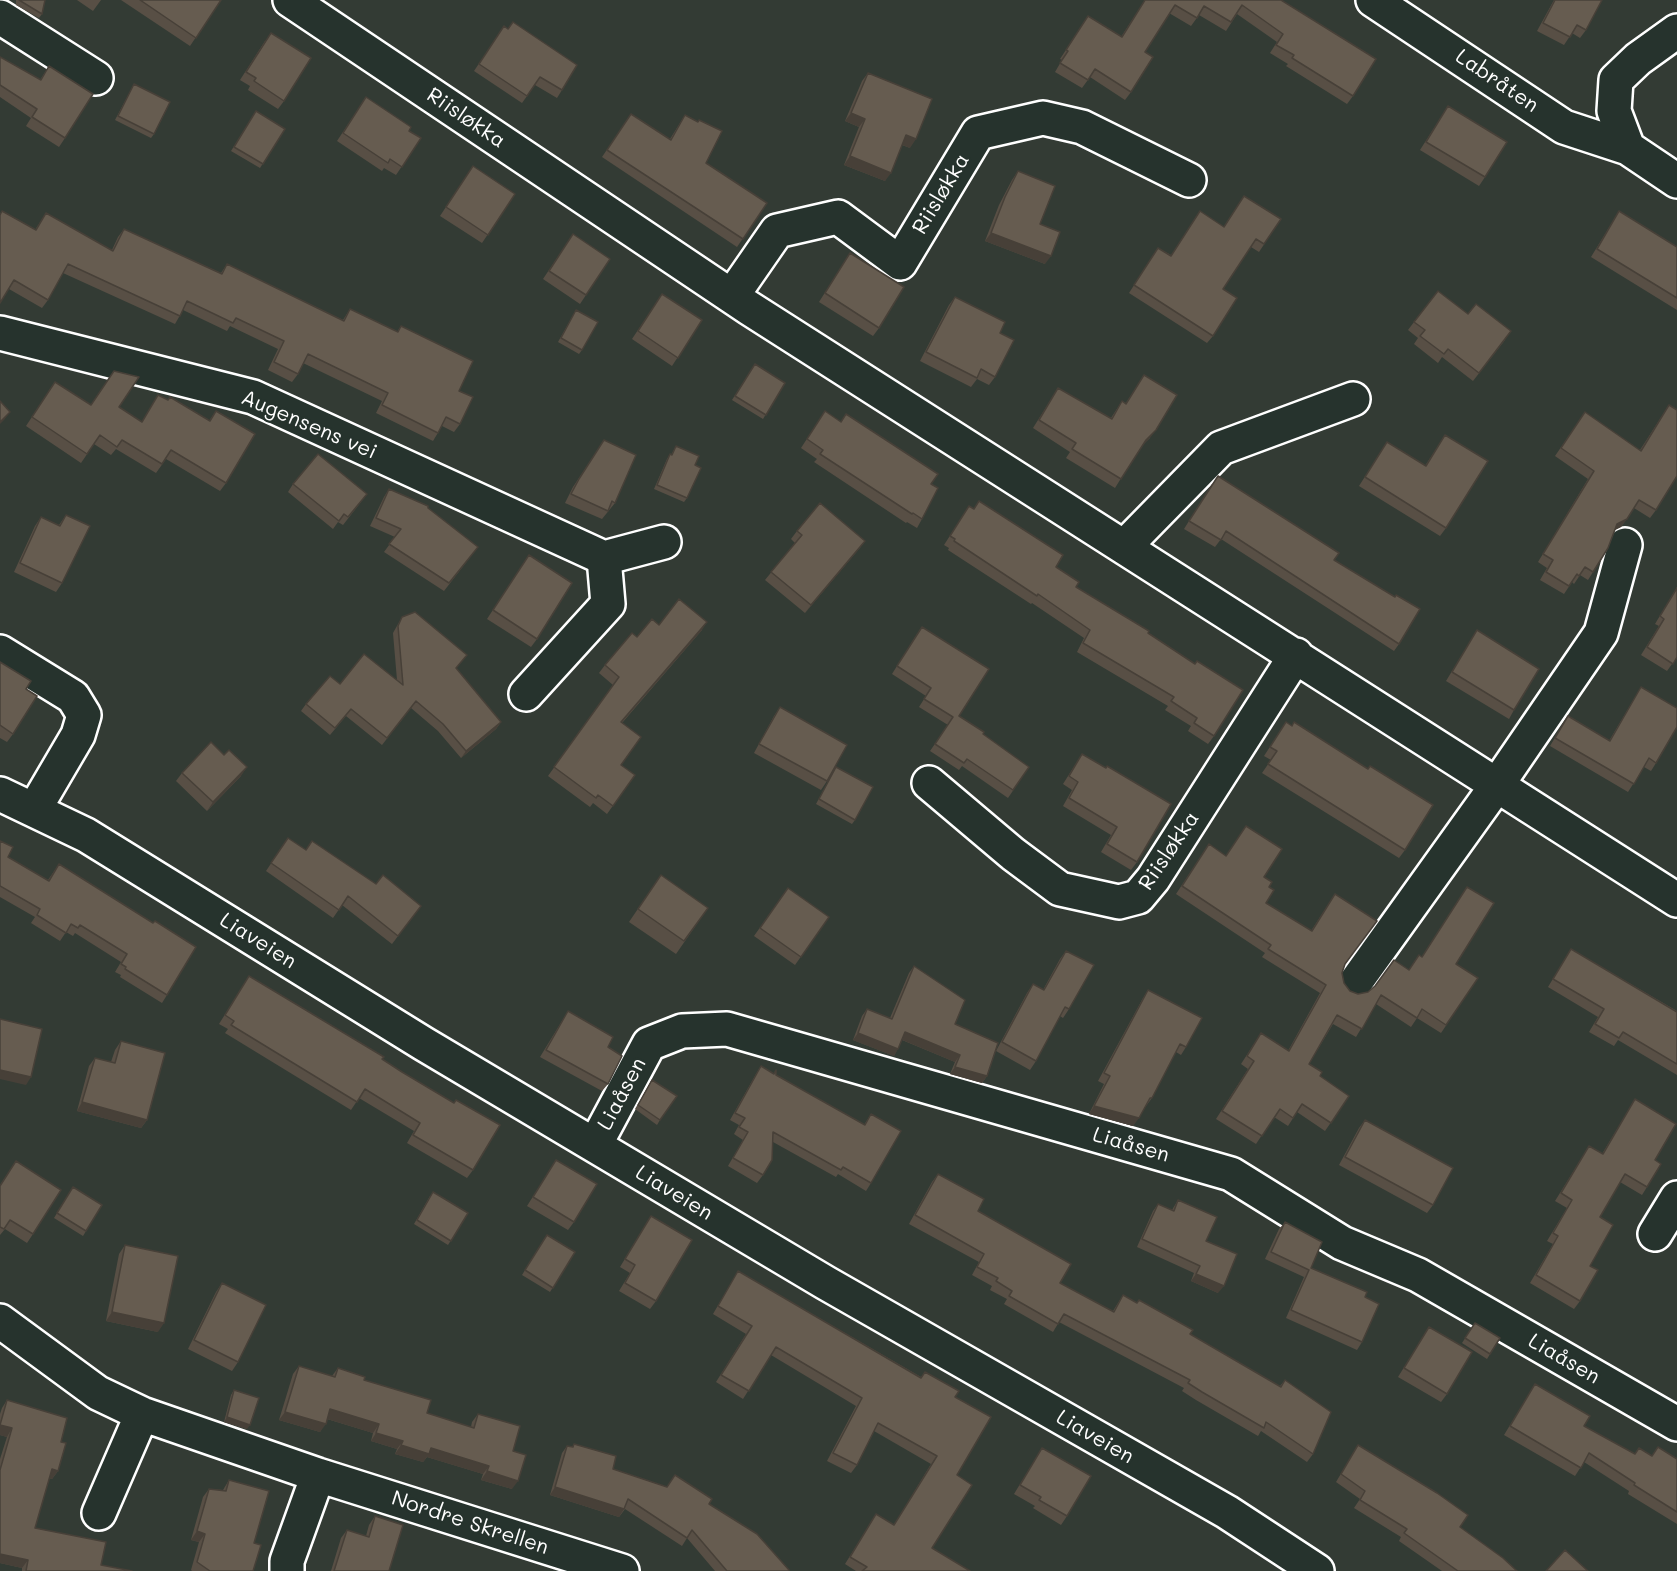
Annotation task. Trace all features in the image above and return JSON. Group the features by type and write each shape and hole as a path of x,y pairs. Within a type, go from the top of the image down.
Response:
{"street":[{"name":"Riisløkka","path":"290,0 732,296 1677,900"},
{"name":"Labråten","path":"1373,0 1564,126 1628,148 1677,181"},
{"path":"0,18 96,78"},
{"path":"1628,148 1614,111 1616,80 1638,59 1677,31"},
{"name":"Riisløkka","path":"732,296 777,231 838,217 900,263 978,133 1043,118 1082,127 1189,180"},
{"name":"Augensens vei","path":"0,333 253,397 603,558"},
{"path":"1125,546 1221,448 1353,399"},
{"path":"526,694 608,604 603,558 664,542"},
{"path":"1355,983 1497,785 1601,633 1625,545"},
{"path":"0,652 73,697 84,715 78,735 34,810"},
{"name":"Riisløkka","path":"929,783 1013,854 1060,890 1119,902 1138,897 1153,879 1296,655"},
{"name":"Liaveien","path":"0,795 86,835 424,1044 826,1283 1227,1512 1317,1571"},
{"name":"Liaåsen","path":"595,1145 649,1044 682,1031 727,1029 1230,1174 1342,1243 1418,1275 1677,1424"},
{"path":"1655,1234 1677,1198"},
{"name":"Nordre Skrellen","path":"0,1321 98,1393 142,1414 318,1475 622,1571"},
{"path":"99,1513 142,1414"},
{"path":"287,1571 287,1561 318,1475"}],"building":[{"path":"19,0 45,0 42,14"},
{"path":"140,0 221,0 196,38"},
{"path":"1145,0 1281,0 1376,59 1353,96 1292,58 1294,55 1276,45 1283,34 1242,5 1231,22 1204,6 1197,18 1175,5 1145,52 1153,57 1131,92 1095,69 1088,80 1060,63 1088,16 1122,37"},
{"path":"1555,0 1602,0 1586,30 1577,25 1570,37 1543,23"},
{"path":"513,22 577,65 562,90 540,77 527,96 479,64 504,26 508,29"},
{"path":"271,33 311,58 284,101 254,81 256,78 246,72"},
{"path":"0,57 41,80 49,66 93,94 65,138 32,117 37,109 0,85"},
{"path":"868,73 932,99 916,139 906,135 891,173 850,156 865,119 851,113"},
{"path":"134,84 170,102 154,134 118,116"},
{"path":"366,97 411,127 409,131 421,138 402,167 390,159 388,163 343,133"},
{"path":"1448,106 1507,142 1485,177 1426,142"},
{"path":"256,111 285,129 263,164 234,147"},
{"path":"631,114 671,140 685,115 722,131 706,163 767,203 743,239 607,150"},
{"path":"473,166 515,194 488,235 446,207"},
{"path":"1018,171 1055,186 1040,224 1060,232 1051,256 991,233"},
{"path":"1244,196 1281,219 1264,244 1256,239 1223,289 1237,298 1213,336 1134,285 1158,248 1171,256 1200,211 1224,227"},
{"path":"2,211 36,230 46,213 113,251 124,229 222,274 227,264 344,321 350,309 398,332 401,326 473,361 459,391 473,397 460,424 446,417 438,433 382,405 388,393 308,354 298,374 274,362 284,341 236,318 233,323 187,301 180,316 68,264 48,300 14,280 0,303 0,215"},
{"path":"1619,211 1677,247 1677,298 1597,249"},
{"path":"573,234 610,259 586,295 549,271"},
{"path":"850,253 904,287 879,328 825,293"},
{"path":"1438,291 1468,314 1476,304 1511,331 1479,373 1448,349 1444,354 1420,336 1425,330 1414,322"},
{"path":"662,294 702,320 678,358 638,331"},
{"path":"955,297 1005,322 1000,333 1014,340 995,377 981,369 977,378 926,352"},
{"path":"576,310 598,322 582,350 561,338"},
{"path":"755,364 785,383 766,415 735,396"},
{"path":"114,371 139,377 119,407 142,422 158,395 168,400 170,397 210,421 216,411 255,434 226,483 171,450 162,464 122,440 117,447 100,435 87,454 32,417 55,382 91,405"},
{"path":"1144,375 1177,395 1156,430 1146,440 1121,479 1072,449 1076,443 1039,420 1058,388 1112,419 1122,401 1126,404"},
{"path":"0,401 10,412 0,422"},
{"path":"1669,405 1677,410 1677,476 1656,510 1639,500 1627,519 1617,524 1608,548 1593,572 1585,567 1569,586 1546,572 1553,560 1543,554 1594,471 1561,448 1585,412 1641,451"},
{"path":"825,411 841,422 846,414 938,474 931,484 938,488 922,519 820,454 823,450 807,439"},
{"path":"1445,435 1488,461 1446,528 1365,477 1387,442 1426,466"},
{"path":"604,440 636,455 615,503 612,501 608,511 571,494"},
{"path":"676,446 699,456 695,465 701,468 687,498 657,485 670,454 672,455"},
{"path":"318,454 367,494 348,517 344,514 339,521 293,484"},
{"path":"1218,476 1339,553 1334,560 1395,597 1396,595 1420,609 1399,644 1226,531 1221,540 1189,521"},
{"path":"389,489 428,506 478,547 449,583 389,544 401,529 376,518"},
{"path":"979,501 1063,555 1056,567 1079,582 1076,587 1149,631 1148,633 1195,664 1197,661 1243,690 1214,736 1194,723 1197,718 1171,701 1174,697 1083,643 1090,630 954,541 955,539 950,536 969,506 974,509"},
{"path":"820,503 865,541 811,605 771,572 802,535 797,531"},
{"path":"66,515 90,526 62,583 20,563 41,517 60,526"},
{"path":"529,555 572,583 537,639 493,610"},
{"path":"1677,588 1677,657 1673,664 1647,647 1664,619 1660,616"},
{"path":"679,599 707,622 621,722 641,737 621,765 635,775 613,806 598,795 596,798 554,767 619,677 605,665 632,633 637,637 652,619 659,625"},
{"path":"415,612 467,655 456,668 501,722 466,751 443,724 416,701 387,738 351,709 335,728 306,704 330,676 340,684 364,654 403,685 398,626 402,617"},
{"path":"922,627 989,669 959,716 1029,767 1013,790 967,759 964,763 935,744 953,717 924,699 931,688 897,666"},
{"path":"1477,630 1539,669 1514,710 1452,672"},
{"path":"0,662 31,681 26,689 37,696 13,734 0,725"},
{"path":"1641,687 1677,708 1677,727 1656,763 1649,758 1634,784 1555,738 1568,716 1610,741"},
{"path":"780,707 847,745 827,781 759,744"},
{"path":"1286,722 1292,726 1294,722 1368,769 1370,766 1433,805 1405,850 1268,764 1277,751 1270,747"},
{"path":"211,742 224,755 229,750 247,767 213,802 182,773"},
{"path":"1082,754 1171,804 1137,862 1107,844 1117,827 1069,798 1078,782 1069,776"},
{"path":"836,767 873,787 855,820 819,799"},
{"path":"1246,826 1282,849 1264,877 1272,882 1269,887 1274,890 1266,903 1312,931 1335,894 1377,921 1345,964 1342,973 1344,983 1350,991 1358,994 1368,992 1375,986 1394,960 1409,970 1419,955 1422,957 1467,887 1494,903 1456,964 1478,978 1446,1025 1422,1009 1417,1018 1381,995 1362,1029 1337,1015 1309,1064 1322,1072 1320,1076 1349,1096 1331,1123 1302,1104 1293,1118 1280,1109 1262,1136 1222,1111 1254,1061 1247,1056 1261,1033 1289,1051 1326,985 1268,949 1271,945 1182,886 1209,844 1226,856"},
{"path":"288,838 306,850 312,841 376,884 383,875 421,906 398,936 348,896 339,910 271,863"},
{"path":"0,841 13,847 8,857 49,881 59,864 196,947 167,995 125,969 126,967 121,964 127,954 80,925 78,928 71,924 66,933 37,915 40,909 0,886"},
{"path":"661,875 708,908 684,941 638,909"},
{"path":"788,888 829,917 801,957 760,928"},
{"path":"1571,949 1677,1012 1677,1064 1623,1032 1619,1038 1595,1024 1604,1009 1553,979"},
{"path":"1066,951 1094,965 1069,1009 1065,1007 1036,1061 1002,1042 1033,984 1044,990"},
{"path":"914,966 965,1000 955,1024 998,1043 987,1076 955,1067 960,1055 905,1032 898,1049 858,1033 867,1009 892,1019"},
{"path":"249,976 384,1057 382,1059 454,1103 456,1100 500,1125 473,1170 413,1135 420,1123 365,1089 357,1102 231,1025 234,1021 225,1015"},
{"path":"1148,990 1202,1018 1186,1047 1180,1044 1139,1118 1094,1106 1110,1076 1104,1073"},
{"path":"568,1011 613,1037 608,1047 622,1056 608,1084 546,1050"},
{"path":"0,1019 42,1029 31,1077 0,1070"},
{"path":"121,1041 165,1053 147,1120 82,1102 95,1058 115,1063"},
{"path":"761,1066 774,1074 776,1070 776,1075 865,1125 871,1114 901,1131 871,1183 843,1167 841,1170 773,1132 772,1160 763,1175 733,1158 748,1132 739,1127 745,1118 735,1113"},
{"path":"652,1080 677,1096 660,1120 638,1105"},
{"path":"1635,1099 1676,1124 1655,1160 1661,1164 1647,1187 1625,1174 1600,1217 1613,1225 1590,1266 1598,1270 1580,1301 1536,1275 1558,1236 1553,1233 1572,1200 1561,1193 1589,1146 1603,1154"},
{"path":"1365,1120 1453,1168 1433,1205 1345,1157"},
{"path":"556,1160 597,1184 574,1222 533,1197"},
{"path":"16,1161 61,1190 33,1234 10,1220 4,1229 0,1227 0,1186"},
{"path":"938,1174 984,1199 978,1211 1071,1264 1060,1283 1114,1312 1123,1295 1137,1303 1139,1300 1193,1330 1190,1334 1281,1387 1285,1380 1331,1412 1313,1454 1266,1422 1264,1428 1188,1383 1190,1380 1064,1314 1058,1324 1009,1296 1012,1291 996,1281 998,1278 977,1267 984,1254 915,1215"},
{"path":"73,1187 102,1205 86,1231 57,1213"},
{"path":"433,1192 468,1213 451,1241 417,1220"},
{"path":"1178,1200 1217,1217 1206,1241 1237,1254 1224,1286 1196,1274 1200,1266 1142,1239 1158,1204 1174,1211"},
{"path":"651,1216 692,1240 656,1301 625,1283 635,1265 625,1259"},
{"path":"1285,1222 1322,1242 1311,1268 1367,1292 1365,1297 1379,1304 1362,1342 1291,1310 1309,1270 1271,1252"},
{"path":"547,1235 575,1252 553,1288 525,1270"},
{"path":"125,1245 178,1256 164,1323 112,1312"},
{"path":"738,1271 921,1378 925,1372 959,1391 955,1397 991,1417 957,1475 972,1485 932,1548 970,1571 862,1571 867,1567 850,1557 876,1514 894,1525 937,1456 878,1423 857,1465 833,1453 862,1398 776,1347 749,1391 721,1375 752,1326 718,1306"},
{"path":"222,1283 266,1305 238,1362 194,1340"},
{"path":"1475,1323 1500,1338 1490,1354 1465,1338"},
{"path":"1429,1327 1472,1352 1447,1394 1404,1368"},
{"path":"299,1366 335,1377 338,1368 365,1377 364,1380 431,1400 427,1413 474,1428 478,1414 520,1426 513,1451 526,1455 518,1481 487,1471 489,1466 431,1448 429,1454 401,1445 403,1441 376,1433 379,1424 330,1409 326,1424 285,1412"},
{"path":"1535,1384 1590,1416 1584,1426 1635,1454 1639,1448 1652,1456 1658,1447 1677,1459 1677,1512 1589,1453 1581,1468 1510,1426"},
{"path":"234,1390 259,1398 250,1425 227,1417"},
{"path":"7,1400 67,1418 61,1442 66,1443 58,1471 52,1469 35,1528 106,1542 101,1565 132,1571 26,1571 28,1560 0,1554 0,1470 12,1428 0,1425"},
{"path":"574,1444 616,1456 613,1469 667,1487 675,1475 712,1499 709,1504 757,1534 789,1570 727,1571 692,1530 687,1538 628,1499 624,1509 555,1487 567,1446 573,1447"},
{"path":"1358,1445 1437,1493 1468,1515 1460,1527 1517,1571 1458,1571 1404,1533 1407,1529 1360,1500 1365,1491 1341,1474"},
{"path":"1042,1448 1091,1476 1067,1516 1039,1500 1041,1497 1020,1485"},
{"path":"229,1480 269,1491 254,1543 261,1545 253,1571 210,1571 197,1562 205,1534 197,1531 209,1489 226,1491"},
{"path":"375,1516 403,1525 389,1571 334,1571 347,1530 369,1537"},
{"path":"1565,1550 1588,1571 1546,1571"}]}
